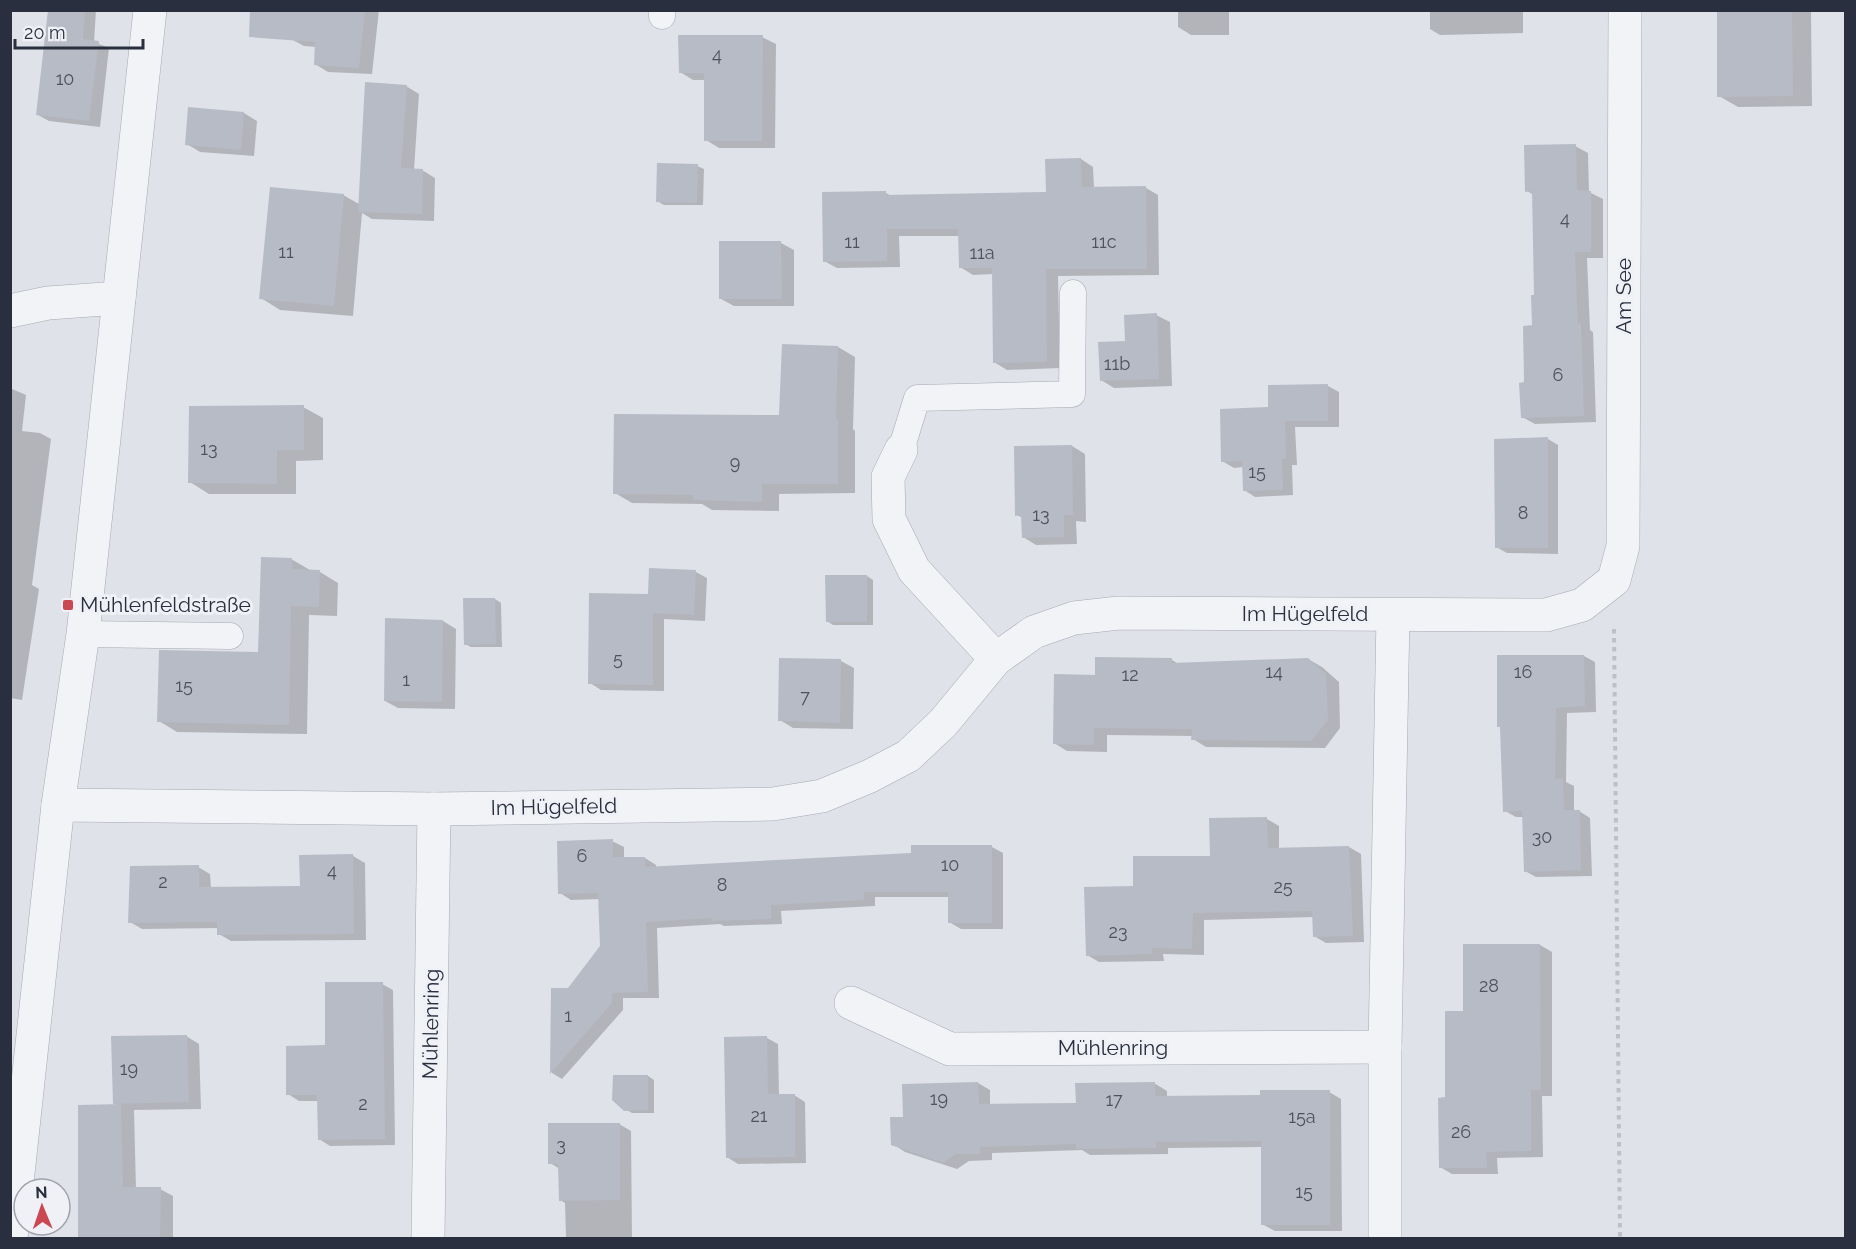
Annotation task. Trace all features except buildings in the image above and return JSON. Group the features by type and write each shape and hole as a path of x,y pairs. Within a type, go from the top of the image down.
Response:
{"street":[{"path":"11,1239 58,805 83,634 150,10"},
{"name":"Am See","path":"1614,580 1623,546 1625,10"},
{"path":"10,311 48,303 119,298"},
{"path":"902,450 888,477 889,519 893,528 914,570 996,659"},
{"name":"Im Hügelfeld","path":"58,805 434,809 773,804 822,796 870,776 908,756 942,723 996,659 1034,632 1074,618 1119,613 1546,615 1582,606 1614,580"},
{"path":"1385,1239 1385,1047 1393,615"},
{"name":"Mühlenring","path":"428,1239 434,809"},
{"name":"Mühlenring","path":"851,1004 950,1049 1385,1047"}],"lane":[{"path":"902,450 917,398 1072,394 1073,293"},
{"path":"83,634 230,636"}],"path":[{"path":"1614,580 1620,1239"}],"place":[{"name":"Mühlenfeldstraße","path":"68,605"}]}
